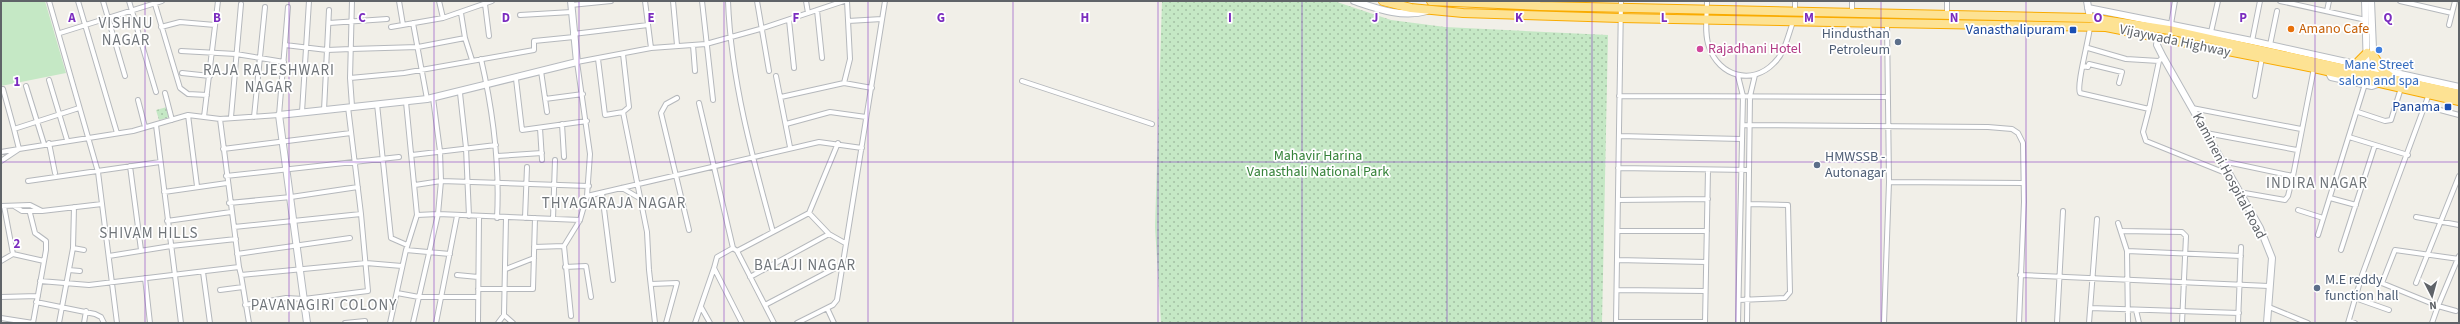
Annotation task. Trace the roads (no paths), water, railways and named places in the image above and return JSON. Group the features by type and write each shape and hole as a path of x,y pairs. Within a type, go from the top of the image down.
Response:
{"highway":[{"name":"Vijaywada Highway","path":"1384,1 1429,11 1620,18 1886,22 2090,22 2262,58 2370,71 2394,79 2459,94"},
{"name":"Vijaywada Highway","path":"1431,1 1540,4 1621,4 1707,10 1947,15 2090,22 2169,30 2298,62 2314,68 2459,101"},
{"path":"2346,68 2370,54 2384,72 2394,79"}],"street":[{"path":"49,1 60,33 79,108 89,136 98,172 117,323"},
{"path":"78,1 117,133"},
{"path":"103,1 125,76"},
{"path":"129,1 156,92"},
{"path":"60,33 132,11 154,2 162,1"},
{"path":"204,117 218,1"},
{"path":"302,112 309,1"},
{"path":"245,305 286,298 304,299 368,291 361,214 351,133 350,49 352,1"},
{"path":"399,1 403,25"},
{"path":"439,1 443,18"},
{"path":"391,27 443,18 492,1"},
{"path":"571,316 564,246 580,220 588,196 590,154 587,121 577,62 571,3 611,1"},
{"path":"645,1 651,48"},
{"path":"673,1 677,45"},
{"path":"702,1 713,100"},
{"path":"728,1 730,38 752,156 773,232"},
{"path":"757,1 760,29 770,71"},
{"path":"806,1 808,13"},
{"path":"1,152 89,136 145,128 188,115 220,119 231,117 254,117 430,99 516,79 577,62 651,48 706,44 760,29 846,1 850,66 844,84"},
{"path":"797,323 826,308 837,300 885,1"},
{"path":"1354,1 1394,13 1415,14 1429,11"},
{"path":"1707,1 1706,28 1708,46 1714,58 1721,67 1738,76 1755,75 1775,63 1783,50 1794,21 1795,1"},
{"path":"1852,1 1852,13"},
{"path":"1947,1 1947,15"},
{"path":"2087,1 2090,22 2088,48 2078,84 2080,93 2149,109"},
{"path":"2171,24 2176,1"},
{"path":"2211,32 2218,1"},
{"path":"2252,41 2260,1"},
{"path":"2280,1 2296,3 2366,20"},
{"path":"2327,10 2329,1"},
{"path":"2365,1 2370,54"},
{"path":"2370,71 2371,1"},
{"path":"2400,1 2452,14"},
{"path":"2449,25 2455,1"},
{"path":"154,2 180,88 188,94 207,95"},
{"path":"231,117 241,4"},
{"path":"485,4 488,36"},
{"path":"1621,4 1616,322 1705,323 1708,170"},
{"path":"254,117 265,7"},
{"path":"288,7 279,115 307,323"},
{"path":"2088,8 2270,45 2355,64 2370,71 2384,72 2459,87"},
{"path":"324,110 329,10"},
{"path":"817,10 822,58"},
{"path":"2270,45 2277,11"},
{"path":"520,15 572,12"},
{"path":"461,13 465,38 472,60"},
{"path":"329,23 387,19"},
{"path":"848,21 882,19"},
{"path":"789,20 794,68"},
{"path":"161,27 180,22 215,25"},
{"path":"1884,323 1889,182 1886,22"},
{"path":"413,23 440,151 441,181 438,214 428,252 413,323"},
{"path":"350,78 422,69 534,50 534,41 648,25"},
{"name":"Kamineni Hospital Road","path":"2158,37 2157,45 2161,59 2192,108 2228,174 2260,228 2272,258 2267,323"},
{"path":"285,45 327,50 418,47 465,38"},
{"path":"693,45 696,71"},
{"path":"2088,48 2126,59 2161,59 2143,132 2146,141 2228,174"},
{"path":"181,51 236,54 284,62"},
{"path":"598,59 605,115 623,112 629,107 623,54"},
{"path":"2256,96 2262,58"},
{"path":"481,59 487,86 496,145 499,184 497,218"},
{"path":"2083,66 2088,67 2089,64 2122,72 2119,83"},
{"path":"2239,192 2285,200 2288,196 2314,68"},
{"path":"541,71 547,112"},
{"path":"2328,71 2331,77 2372,86 2383,83"},
{"path":"182,74 210,76"},
{"path":"1747,323 1750,96 1755,75"},
{"path":"776,76 790,147"},
{"path":"1738,76 1743,96 1738,323"},
{"path":"516,79 522,130 587,121"},
{"path":"49,80 67,140"},
{"path":"1022,81 1152,124"},
{"path":"781,97 844,84 872,88"},
{"path":"2318,235 2358,112 2365,84"},
{"path":"26,86 44,144"},
{"path":"2358,112 2385,121 2391,120 2401,88"},
{"path":"4,89 19,149"},
{"path":"165,93 172,120"},
{"path":"460,93 469,182 469,216"},
{"path":"545,99 582,94"},
{"path":"2355,323 2349,322 2362,275 2408,155 2428,94"},
{"path":"1619,96 1888,97"},
{"path":"677,98 666,104 661,113 689,230"},
{"path":"138,100 145,128"},
{"path":"390,323 406,247 417,215 416,185 406,102"},
{"path":"700,103 733,248 737,251 774,323"},
{"path":"377,104 391,238 406,247 428,252 450,254"},
{"path":"2425,106 2459,115"},
{"path":"14,129 79,108"},
{"path":"2192,108 2301,129"},
{"path":"623,112 647,232 655,323"},
{"path":"786,124 830,112 866,118"},
{"path":"188,115 197,186"},
{"path":"220,119 231,212 249,323"},
{"path":"562,124 564,157"},
{"path":"156,125 181,323"},
{"path":"1743,125 1889,125 2012,129 2018,133 2023,143 2020,323"},
{"path":"540,128 542,160"},
{"path":"2206,132 2297,150"},
{"path":"223,149 283,143 351,133"},
{"path":"1619,136 1741,139"},
{"path":"2349,137 2408,155"},
{"path":"588,196 790,147 820,142 838,143 862,148"},
{"path":"49,143 54,173"},
{"path":"737,251 809,213 838,143"},
{"path":"412,155 496,145"},
{"path":"2341,250 2375,145"},
{"path":"1,161 19,149"},
{"path":"497,156 542,153"},
{"path":"226,176 287,171 399,157"},
{"path":"553,219 555,160"},
{"path":"2221,161 2293,176"},
{"path":"28,181 160,162"},
{"path":"130,166 141,250"},
{"path":"525,218 526,167"},
{"path":"1618,168 1749,170"},
{"path":"2416,283 2459,176"},
{"path":"416,185 441,181 589,186"},
{"path":"1889,182 2023,183"},
{"path":"164,192 197,186 227,183"},
{"path":"230,202 291,197 358,187"},
{"path":"622,188 641,199"},
{"path":"602,193 613,280"},
{"path":"2330,198 2356,205"},
{"path":"1618,200 1708,199"},
{"path":"13,206 22,212 30,213 102,204"},
{"path":"1739,300 1785,298 1790,292 1788,205 1749,204"},
{"path":"13,254 2,206 30,205 42,211"},
{"path":"59,323 73,248 74,207"},
{"path":"2298,210 2323,218"},
{"path":"2057,323 2063,211"},
{"path":"168,221 231,212"},
{"path":"1,318 33,323 46,242 35,233 30,213"},
{"path":"809,213 830,234 845,243"},
{"path":"234,227 361,214"},
{"path":"417,215 438,214 497,218 580,220"},
{"path":"436,323 457,216"},
{"path":"2416,216 2459,225"},
{"path":"478,323 479,217"},
{"path":"498,323 504,315 506,218"},
{"path":"478,289 533,289 535,218"},
{"path":"2090,323 2097,219"},
{"path":"2118,223 2122,231 2127,251 2128,323"},
{"path":"1618,231 1707,231"},
{"path":"2122,231 2182,232 2188,239 2182,323"},
{"path":"750,277 830,234"},
{"path":"237,254 297,244 350,238"},
{"path":"109,256 171,246 236,240"},
{"path":"534,246 564,246"},
{"path":"2238,323 2241,247"},
{"path":"73,248 84,250"},
{"path":"695,323 717,257 733,248"},
{"path":"2382,283 2395,250 2459,258 2432,323"},
{"path":"2127,251 2241,256"},
{"path":"1,261 13,254 44,261"},
{"path":"506,268 534,258"},
{"path":"1617,260 1706,262"},
{"path":"241,275 300,271 366,263 402,266"},
{"path":"764,305 843,264"},
{"path":"565,267 586,266 590,297"},
{"path":"40,281 67,281 88,284 239,267"},
{"path":"714,268 742,323"},
{"path":"69,270 80,271"},
{"path":"203,272 210,323"},
{"path":"457,275 478,277"},
{"path":"2020,275 2128,281 2269,286"},
{"path":"2362,275 2438,306 2456,311"},
{"path":"145,278 150,323"},
{"path":"651,284 677,283 666,323"},
{"path":"220,290 243,287"},
{"path":"1617,290 1705,291"},
{"path":"397,293 418,297 478,297"},
{"path":"1,297 38,296"},
{"path":"2355,298 2390,310"},
{"path":"36,302 86,312 101,318 104,323"},
{"path":"701,306 710,323"},
{"path":"2269,307 2308,323"},
{"path":"826,308 834,323"},
{"path":"2090,308 2239,313"},
{"path":"2136,310 2139,323"},
{"path":"84,323 86,312"},
{"path":"504,315 514,323"},
{"path":"345,323 365,321 365,323"}],"place":[{"name":"Amano Cafe","path":"2291,29"},
{"name":"Vanasthalipuram","path":"2073,30"},
{"name":"Hindusthan Petroleum","path":"1898,42"},
{"name":"Rajadhani Hotel","path":"1700,49"},
{"name":"Mane Street salon and spa","path":"2379,50"},
{"name":"Panama","path":"2448,107"},
{"name":"HMWSSB - Autonagar","path":"1817,165"},
{"name":"M.E reddy function hall","path":"2317,288"}],"district":[{"name":"VISHNU NAGAR","path":"126,32"},
{"name":"RAJA RAJESHWARI NAGAR","path":"269,78"},
{"name":"INDIRA NAGAR","path":"2317,183"},
{"name":"THYAGARAJA NAGAR","path":"614,203"},
{"name":"SHIVAM HILLS","path":"149,233"},
{"name":"BALAJI NAGAR","path":"805,265"},
{"name":"PAVANAGIRI COLONY","path":"324,305"}],"park label":[{"name":"Mahavir Harina Vanasthali National Park","path":"1318,164"}]}
